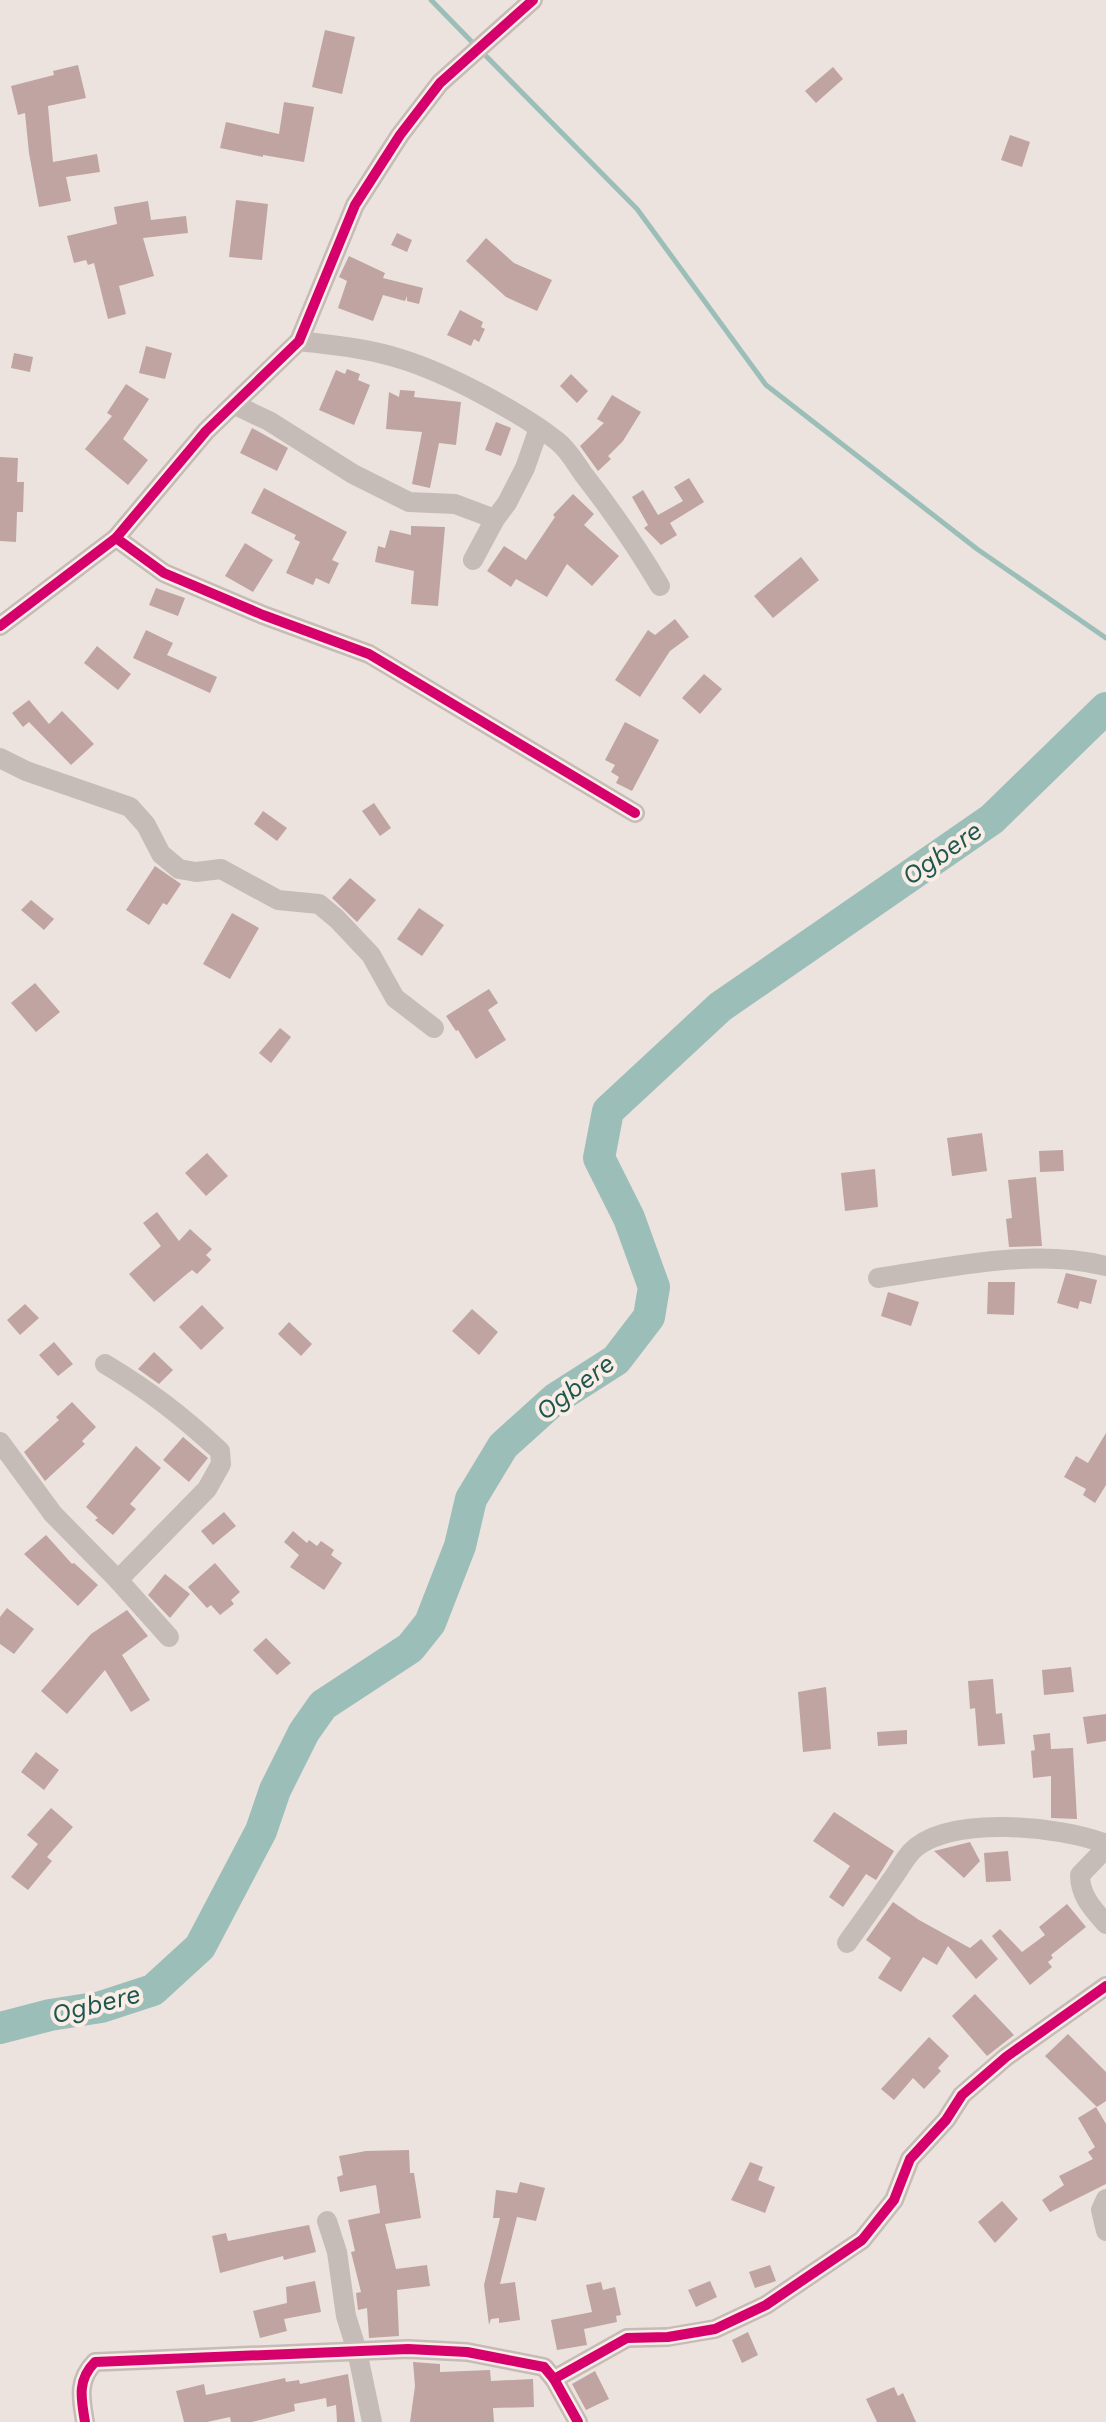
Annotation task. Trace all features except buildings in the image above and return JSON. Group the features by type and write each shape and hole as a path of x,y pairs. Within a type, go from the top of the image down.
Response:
{"street":[{"path":"0,626 116,538 206,431 299,341 355,205 400,135 440,83 533,0"},
{"path":"299,341 337,345 401,359 503,406 539,428 558,442 595,489 626,530 660,586"},
{"path":"235,405 269,421 353,474 409,502 455,504 495,519"},
{"path":"473,560 525,468 539,428"},
{"path":"116,538 164,573 263,615 369,654 635,813"},
{"path":"0,758 26,771 130,807 146,825 161,854 179,869 196,872 221,869 278,900 319,904 371,955 395,998 434,1028"},
{"path":"878,1278 1010,1260 1048,1259 1106,1266"},
{"path":"105,1364 152,1392 195,1428 220,1451 221,1464 207,1489 118,1580"},
{"path":"0,1442 53,1514 169,1637"},
{"path":"847,1943 912,1851 932,1836 969,1828 1049,1829 1086,1835 1106,1846 1080,1875 1080,1887 1090,1906 1106,1924"},
{"path":"554,2379 627,2338 668,2337 715,2329 766,2305 862,2240 894,2200 910,2159 946,2120 962,2095 1006,2057 1106,1986"},
{"path":"1106,2199 1101,2210 1106,2231"},
{"path":"327,2221 337,2252 346,2316 372,2422"},
{"path":"85,2422 81,2398 84,2373 95,2362 408,2349 467,2352 544,2367 578,2422"}],"waterway":[{"path":"431,0 475,45"},
{"path":"482,52 637,209 766,385 977,549 1106,638"},
{"name":"Ogbere","path":"0,2028 50,2015 101,2007 153,1990 200,1947 261,1831 275,1790 304,1732 323,1705 410,1648 430,1623 460,1546 471,1499 503,1446 555,1399 616,1360 649,1317 654,1287 629,1218 599,1158 608,1111 720,1007 992,819 1106,708"}],"cycle path":[{"path":"0,626 116,538 206,431 299,341 355,205 400,135 440,83 533,0"},
{"path":"116,538 164,573 263,615 369,654 635,813"},
{"path":"554,2379 627,2338 668,2337 715,2329 766,2305 862,2240 894,2200 910,2159 946,2120 962,2095 1006,2057 1106,1986"},
{"path":"85,2422 83,2383 95,2362 408,2349 467,2352 544,2367 578,2422"}]}
